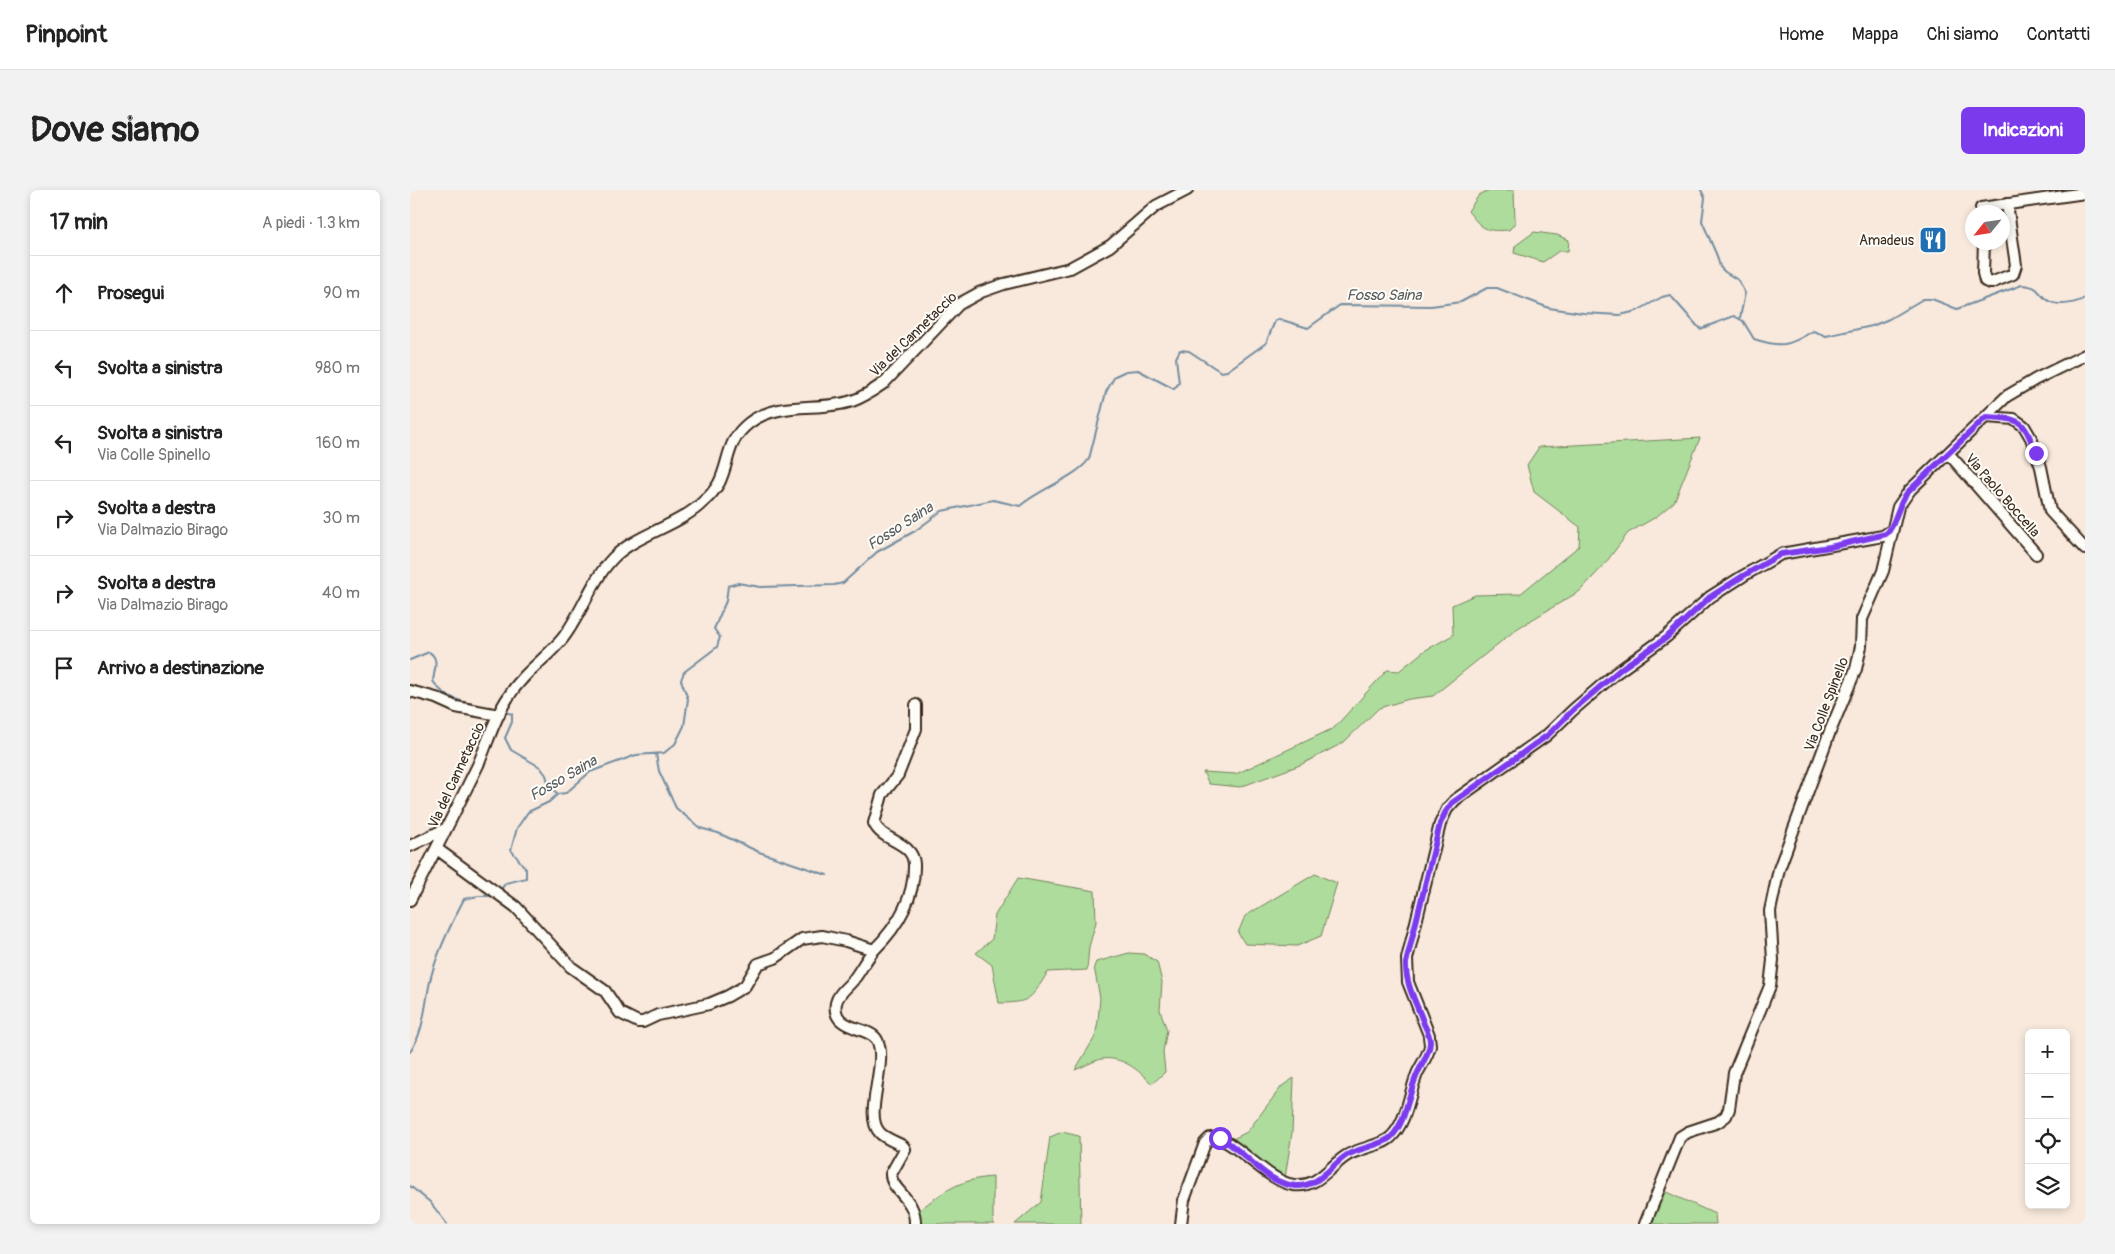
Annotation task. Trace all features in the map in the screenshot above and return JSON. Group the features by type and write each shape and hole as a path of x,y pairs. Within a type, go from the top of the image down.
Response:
{"street":[{"name":"Via del Cannetaccio","path":"410,900 481,758 499,715 518,682 562,638 578,616 592,585 612,559 629,546 670,525 705,501 719,483 733,442 749,423 784,409 851,402 871,392 884,383 959,304 981,292 998,286 1070,268 1110,246 1156,206 1187,190"},
{"path":"2002,205 2085,193"},
{"path":"1983,250 1982,273 1985,281 1991,283 2013,274 2016,265 2010,224"},
{"name":"Via Colle Spinello","path":"1645,1224 1680,1137 1688,1132 1718,1122 1728,1112 1735,1070 1770,986 1773,960 1770,911 1783,854 1856,669 1861,646 1862,619 1880,580 1897,511 1903,499 2004,399 2023,386 2085,355"},
{"path":"1986,417 2014,419 2024,426 2041,467 2048,508 2055,518 2085,549"},
{"name":"Via Paolo Boccella","path":"1949,454 2036,554"},
{"path":"1181,1224 1186,1197 1205,1144 1210,1138 1226,1141 1272,1177 1298,1186 1316,1181 1344,1157 1386,1140 1394,1133 1403,1116 1415,1078 1430,1044 1429,1035 1408,982 1406,963 1440,824 1445,813 1455,800 1548,735 1573,710 1622,668 1666,638 1710,597 1743,576 1781,554 1883,536 1892,530"},
{"path":"410,691 436,698 456,707 499,715"},
{"path":"915,1224 916,1217 907,1199 894,1186 891,1179 891,1174 904,1153 903,1146 882,1135 875,1122 874,1095 879,1072 880,1051 877,1040 873,1035 847,1025 839,1018 836,1009 839,996 856,977 874,950 893,931 912,890 914,862 911,853 904,845 881,834 874,823 882,795 898,775 916,729 916,706"},
{"path":"410,846 445,829"},
{"path":"436,848 516,907 572,967 605,991 620,1013 638,1022 643,1022 658,1015 709,1004 728,996 745,986 758,964 775,958 802,939 822,936 874,950"}],"green space":[{"path":"1489,190 1514,190 1515,223 1509,230 1489,230 1477,222 1468,211 1479,195"},
{"path":"1534,232 1557,235 1569,240 1568,251 1559,251 1543,262 1514,253 1515,246"},
{"path":"1700,438 1674,502 1656,517 1628,533 1604,565 1580,591 1518,628 1433,696 1409,699 1379,708 1343,743 1300,765 1240,787 1209,784 1203,772 1236,774 1334,728 1387,670 1399,671 1424,651 1453,635 1452,605 1475,595 1520,594 1579,546 1580,527 1534,492 1527,465 1539,447"},
{"path":"1315,874 1337,883 1321,936 1297,946 1245,944 1238,933 1245,916"},
{"path":"1018,878 1095,891 1096,922 1089,947 1087,970 1048,972 1030,997 1018,1002 999,1003 992,965 976,953 992,939 995,915"},
{"path":"1129,953 1144,954 1157,962 1162,982 1160,1010 1167,1030 1163,1051 1165,1072 1152,1084 1136,1069 1116,1060 1101,1059 1075,1070 1095,1037 1100,998 1094,967 1096,962"},
{"path":"1294,1078 1292,1133 1285,1178 1263,1168 1231,1140 1247,1132 1282,1086"},
{"path":"1062,1132 1079,1136 1081,1224 1015,1224 1041,1202 1050,1137"},
{"path":"993,1177 993,1223 995,1224 918,1224 918,1211 944,1192 971,1180"},
{"path":"1664,1191 1715,1214 1716,1224 1652,1224"}],"waterway":[{"name":"Fosso Saina","path":"1701,190 1705,198 1702,221 1720,267 1738,280 1745,293 1740,318"},
{"name":"Fosso Saina","path":"500,890 506,883 526,878 526,869 511,850 517,828 528,812 549,802 558,794 566,793 590,772 636,755 664,753 675,744 684,726 688,699 681,680 684,672 717,647 720,637 714,629 726,601 728,586 738,583 760,587 834,585 843,583 877,552 915,531 942,511 993,500 1020,506 1076,472 1089,459 1106,392 1115,376 1126,371 1138,370 1174,389 1179,383 1176,358 1180,350 1189,351 1221,372 1227,371 1266,343 1275,321 1279,319 1308,328 1340,305 1431,306 1461,302 1487,288 1497,288 1549,308 1583,313 1620,315 1637,311 1662,297 1670,295 1700,329 1734,316 1743,321 1754,339 1771,344 1785,344 1813,331 1826,336 1872,326 1889,319 1923,299 1932,299 1957,309 2022,285 2033,287 2053,303 2072,303 2085,298"},
{"path":"410,660 429,652 435,661 433,681 445,694 462,701 498,710"},
{"path":"505,712 512,714 512,722 505,738 511,750 540,767 546,775 549,786 558,794"},
{"path":"656,754 659,771 676,808 700,828 718,833 759,852 827,875"},
{"name":"Fosso Saina","path":"410,1052 422,1025 431,977 437,958 464,899 478,896 493,896"},
{"path":"410,1186 430,1202 447,1224"}],"place":[{"name":"Amadeus","path":"1933,240"}],"route":[{"path":"1220,1138 1232,1145 1272,1177 1298,1186 1318,1180 1351,1153 1384,1142 1390,1137 1403,1116 1415,1078 1430,1044 1429,1035 1406,976 1406,963 1440,824 1452,803 1548,735 1573,710 1622,668 1666,638 1720,590 1781,554 1830,547 1861,539 1883,536 1892,530 1898,507 1907,493 1986,417 2011,418 2019,421 2027,430 2036,453"}]}
